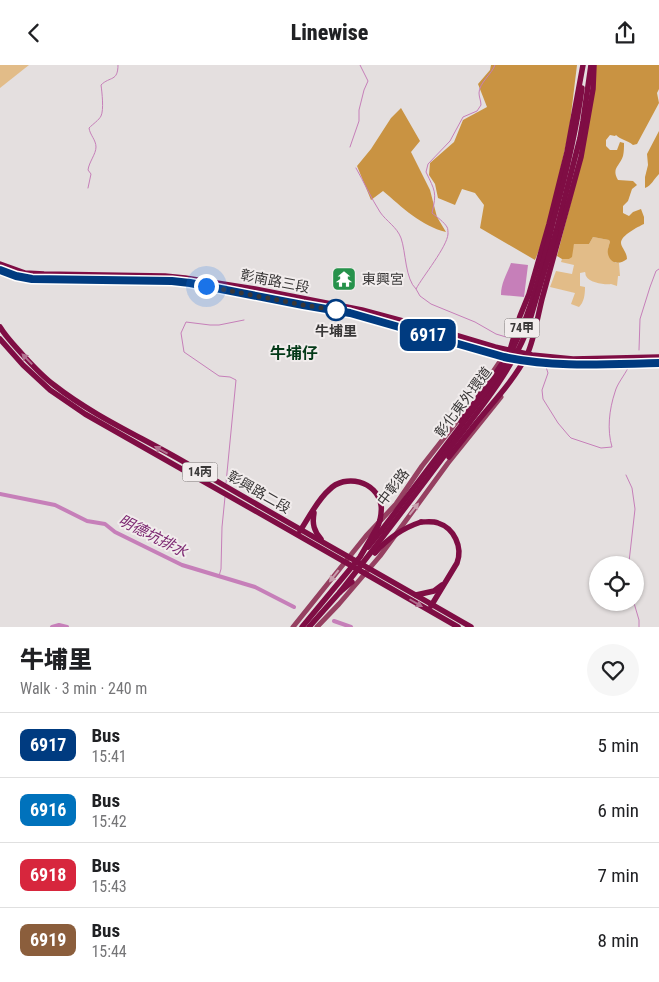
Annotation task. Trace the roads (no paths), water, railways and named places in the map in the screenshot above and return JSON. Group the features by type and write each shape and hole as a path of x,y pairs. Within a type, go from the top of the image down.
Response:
{"main road":[{"name":"彰化東外環道","path":"302,627 423,480 498,385 514,360 526,333 550,255 574,163 583,121 584,65"},
{"name":"74甲","path":"510,351 549,224 567,152 584,65"},
{"name":"彰化東外環道","path":"585,88 592,65"},
{"name":"74甲","path":"528,354 581,157 593,89 592,65"},
{"name":"彰南路三段","path":"0,264 25,273 44,275 166,276 225,284 362,310 510,351 528,354 573,359 659,357"},
{"name":"彰南路三段","path":"0,270 32,279 172,281 190,283 350,313 523,361 573,364 659,363"},
{"name":"彰興路二段","path":"0,327 8,339 53,385 73,399 229,489 299,533 322,541 347,559"},
{"name":"彰興路二段","path":"0,339 22,365 50,390 85,414 347,559 429,611 458,627"},
{"name":"彰化東外環道","path":"309,627 340,591 423,480 434,457 510,351"},
{"path":"423,480 441,465 504,389 528,354"},
{"path":"299,533 329,489 344,481 361,482 375,492 381,503 381,516 378,526 360,557"},
{"path":"315,509 313,526 322,541"},
{"path":"340,591 352,582 381,545 399,532 422,522 437,523 451,531 455,536 459,557 429,611"},
{"name":"彰興路二段","path":"367,571 416,595 471,627"},
{"path":"416,595 434,591 444,584"}],"street":[{"name":"中彰路","path":"293,627 366,536 396,504 499,363 506,357"},
{"path":"317,627 380,556 448,463 518,375 523,361"},
{"path":"434,453 448,463"},
{"path":"422,466 437,479"}],"waterway":[{"path":"88,188 91,174 88,170 96,147 89,128 99,119 102,113 101,85 117,74 118,65"},
{"path":"350,147 359,121 359,110 368,81 360,65"},
{"path":"495,65 480,89 481,105 477,111 463,117 450,141 428,164 426,172 435,196 432,213 446,225 448,234 447,240 439,254 416,289 420,296 431,304 506,337"},
{"path":"356,168 380,212 401,238 410,279 416,289"},
{"path":"639,350 640,319 656,271 659,269"},
{"path":"226,483 236,380 230,377 219,376 184,352 181,333 186,322 219,325 244,320"},
{"path":"546,367 548,373 542,390 543,399 558,423 571,438 601,448 612,447 609,427 611,406 616,389 628,368"},
{"path":"626,475 632,488 635,509 630,556"},
{"name":"明德坑排水","path":"0,494 55,505 87,521 105,524 115,532 182,565 255,587 294,607"},
{"path":"219,576 225,497"},
{"path":"636,611 639,627"},
{"name":"明德坑排水","path":"334,621 351,627"},
{"path":"52,627 59,625 67,627"}],"place":[{"name":"東興宮","path":"344,279"},
{"name":"牛埔里","path":"336,310"}],"district":[{"name":"牛埔仔","path":"294,353"}]}
